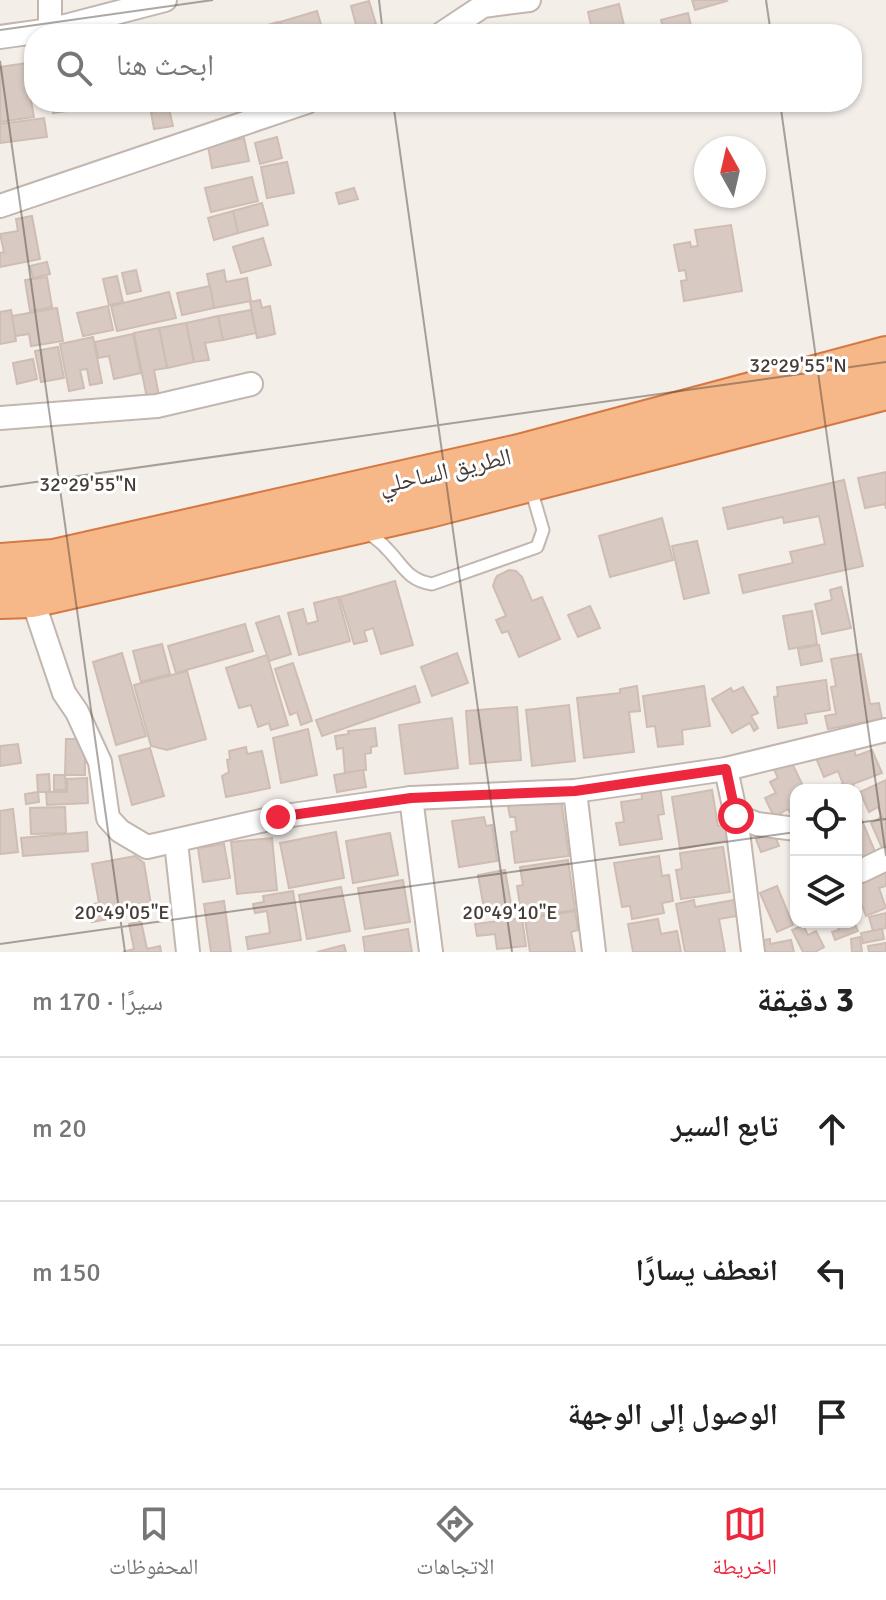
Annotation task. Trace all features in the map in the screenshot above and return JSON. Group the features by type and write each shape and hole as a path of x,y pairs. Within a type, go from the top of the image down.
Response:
{"highway":[{"name":"الطريق الساحلي","path":"0,563 54,559 524,468 886,356"},
{"path":"16,599 351,525 524,468 886,390"}],"street":[{"path":"50,0 50,24"},
{"path":"73,24 165,0"},
{"path":"454,24 480,3 525,0"},
{"path":"0,37 24,34"},
{"path":"0,206 277,112"},
{"path":"0,418 157,406 251,384"},
{"path":"16,599 64,693 77,712 100,762 108,818 120,831 147,847 278,817 411,798 575,791 726,769 886,730"},
{"path":"726,769 736,816 753,952"},
{"path":"575,791 594,952"},
{"path":"411,798 431,952"},
{"path":"736,816 757,824 790,828"},
{"path":"176,842 188,952"},
{"path":"862,871 886,859"}],"lane":[{"path":"351,525 379,541 406,574 422,583 432,584 537,547 543,530 524,468"}],"building":[{"path":"692,0 726,0 727,1 695,10"},
{"path":"369,1 376,24 356,24 351,6"},
{"path":"619,4 624,24 591,24 588,12"},
{"path":"317,11 321,24 280,24"},
{"path":"688,13 691,24 662,24 661,20"},
{"path":"24,63 24,112 33,112 34,117 0,122 0,67"},
{"path":"151,112 170,112 173,126 154,129"},
{"path":"44,118 47,137 0,143 0,124"},
{"path":"277,137 282,158 260,164 255,143"},
{"path":"244,138 249,161 212,168 208,146"},
{"path":"287,162 294,193 267,198 261,167"},
{"path":"252,177 258,201 211,212 205,188"},
{"path":"354,188 358,199 339,204 336,193"},
{"path":"262,203 268,225 238,233 233,211"},
{"path":"233,211 238,233 214,240 208,218"},
{"path":"32,216 40,259 0,267 0,253 4,252 0,234 18,231 16,219"},
{"path":"731,225 742,291 684,301 681,281 687,280 685,270 679,271 674,245 690,242 691,247 698,246 695,230"},
{"path":"263,238 271,265 241,273 233,247"},
{"path":"47,262 50,274 33,278 30,266"},
{"path":"136,270 141,291 127,294 122,273"},
{"path":"224,270 226,282 247,278 251,301 214,308 207,274"},
{"path":"117,276 123,302 109,305 103,279"},
{"path":"47,277 52,307 30,311 25,280"},
{"path":"210,286 214,308 182,315 177,293"},
{"path":"169,292 176,318 117,331 111,306"},
{"path":"260,300 262,308 270,306 275,334 257,338 250,302"},
{"path":"108,306 113,330 83,336 77,313"},
{"path":"57,308 63,341 31,346 29,334 15,336 12,316"},
{"path":"11,310 16,341 0,344 0,312"},
{"path":"251,310 256,333 223,340 218,316"},
{"path":"218,316 223,340 205,343 209,360 194,362 186,323"},
{"path":"186,323 194,362 167,368 159,328"},
{"path":"159,328 167,368 154,370 159,396 147,398 134,333"},
{"path":"133,334 141,373 114,379 109,356 98,358 95,342"},
{"path":"93,337 102,383 90,385 87,369 80,370 84,388 69,391 60,344"},
{"path":"58,347 64,378 41,382 35,351"},
{"path":"33,359 37,379 17,384 13,363"},
{"path":"886,472 886,509 885,504 865,508 858,478"},
{"path":"844,480 863,566 743,593 739,575 793,563 790,552 825,544 819,516 784,523 783,517 728,529 723,508"},
{"path":"662,518 673,560 610,577 599,536"},
{"path":"697,541 709,593 684,599 672,546"},
{"path":"509,570 516,571 522,577 532,601 542,597 560,639 519,657 508,631 502,633 496,620 506,616 493,586 497,576"},
{"path":"395,581 413,645 381,654 373,628 364,631 367,641 354,644 340,597"},
{"path":"841,587 851,628 822,634 815,604 832,600 830,590"},
{"path":"338,597 350,641 299,655 288,613 303,609 307,624 318,621 314,603"},
{"path":"590,606 600,628 578,637 568,615"},
{"path":"812,611 817,644 789,649 783,616"},
{"path":"279,616 291,654 269,661 256,623"},
{"path":"245,624 253,651 176,673 168,646"},
{"path":"162,644 170,674 141,682 133,651"},
{"path":"819,645 822,661 801,665 798,649"},
{"path":"122,653 146,736 116,745 93,662"},
{"path":"457,653 468,683 432,696 421,667"},
{"path":"861,654 870,704 879,703 882,719 828,729 825,716 836,714 831,687 836,686 831,659"},
{"path":"267,655 288,725 271,730 269,723 258,727 251,705 239,708 226,668"},
{"path":"293,663 312,721 301,725 297,712 290,715 275,669"},
{"path":"187,671 206,739 167,750 151,746 134,685"},
{"path":"826,680 830,710 805,714 807,723 778,728 774,697 778,696 777,687"},
{"path":"415,686 420,702 322,736 316,720"},
{"path":"637,686 640,711 629,712 634,752 584,758 577,698 620,693 620,689"},
{"path":"704,686 710,726 682,730 683,744 658,747 655,726 647,727 643,696"},
{"path":"743,687 758,713 751,716 758,728 754,731 750,723 732,733 712,699 731,688 733,692"},
{"path":"569,705 575,761 532,766 526,710"},
{"path":"517,707 521,760 470,764 466,711"},
{"path":"452,718 458,768 405,774 399,725"},
{"path":"375,728 377,746 371,747 371,753 365,754 366,770 345,773 343,748 337,749 335,736"},
{"path":"308,729 317,775 281,783 273,738"},
{"path":"66,739 85,739 85,775 65,775"},
{"path":"18,744 21,763 0,766 0,746"},
{"path":"852,744 856,756 872,750 882,773 853,784 843,784 838,771 824,777 816,758"},
{"path":"246,747 247,754 262,751 270,788 226,797 222,776 229,772 229,751"},
{"path":"150,748 164,796 132,805 119,756"},
{"path":"790,759 802,784 790,784 790,813 788,809 774,817 765,798 776,793 770,782 778,778 773,767"},
{"path":"363,770 366,787 337,792 334,775"},
{"path":"49,774 50,792 38,792 37,775"},
{"path":"54,775 65,775 66,790 54,790"},
{"path":"87,778 88,803 47,805 46,792 67,792 67,779"},
{"path":"886,780 886,846 882,848 871,823 882,817 878,807 869,812 862,791"},
{"path":"660,787 664,814 658,815 662,839 620,845 616,823 624,822 621,802 642,799 641,789"},
{"path":"712,790 718,826 726,825 729,840 680,849 672,797"},
{"path":"38,792 39,802 26,804 25,794"},
{"path":"561,799 569,856 515,863 511,832 517,831 515,817 510,817 508,806"},
{"path":"65,807 66,833 31,834 30,808"},
{"path":"13,809 18,852 0,854 0,811"},
{"path":"484,817 486,826 492,825 497,861 459,867 452,821"},
{"path":"862,821 876,854 862,860"},
{"path":"87,832 88,851 23,856 21,838"},
{"path":"336,832 344,878 289,888 280,843"},
{"path":"390,833 398,875 353,883 346,841"},
{"path":"774,833 779,846 761,852 756,839"},
{"path":"272,838 277,890 237,894 231,842"},
{"path":"224,844 230,878 203,882 198,848"},
{"path":"723,847 730,892 681,899 676,870 682,869 680,853"},
{"path":"135,856 144,863 152,911 92,922 89,905 99,903 92,864"},
{"path":"659,856 662,876 669,875 673,901 662,903 664,913 632,919 630,906 622,907 614,863"},
{"path":"568,860 575,910 522,918 517,886 523,885 520,867"},
{"path":"886,867 886,886 879,888 886,908 866,916 862,906 862,876"},
{"path":"505,870 511,904 484,909 478,875"},
{"path":"403,880 410,922 365,929 358,888"},
{"path":"777,886 790,918 790,926 777,932 760,893"},
{"path":"341,887 350,931 307,939 299,895"},
{"path":"293,891 301,940 248,949 246,937 270,933 267,911 255,913 253,904 264,902 263,896"},
{"path":"694,900 695,907 734,900 737,916 719,919 725,952 685,952 676,904"},
{"path":"224,901 231,952 211,952 204,904"},
{"path":"575,911 578,930 571,932 575,952 530,952 525,919"},
{"path":"886,913 886,928 873,931 869,917"},
{"path":"522,918 526,946 497,949 495,934 477,936 475,924"},
{"path":"658,919 661,934 677,931 681,952 633,952 628,924"},
{"path":"141,921 147,949 160,946 161,952 123,952 134,949 129,924"},
{"path":"804,928 808,935 816,931 824,947 815,952 803,952 792,930"},
{"path":"857,928 858,931 835,940 832,932"},
{"path":"408,929 412,952 365,952 363,937"},
{"path":"882,929 884,939 863,943 861,933"},
{"path":"860,937 862,952 852,952 851,939"},
{"path":"770,939 770,944 791,940 794,952 761,952 759,941"},
{"path":"886,943 886,952 869,952 868,946"},
{"path":"344,945 346,952 317,952"}],"route":[{"path":"278,817 411,798 575,791 726,769 736,816"}]}
